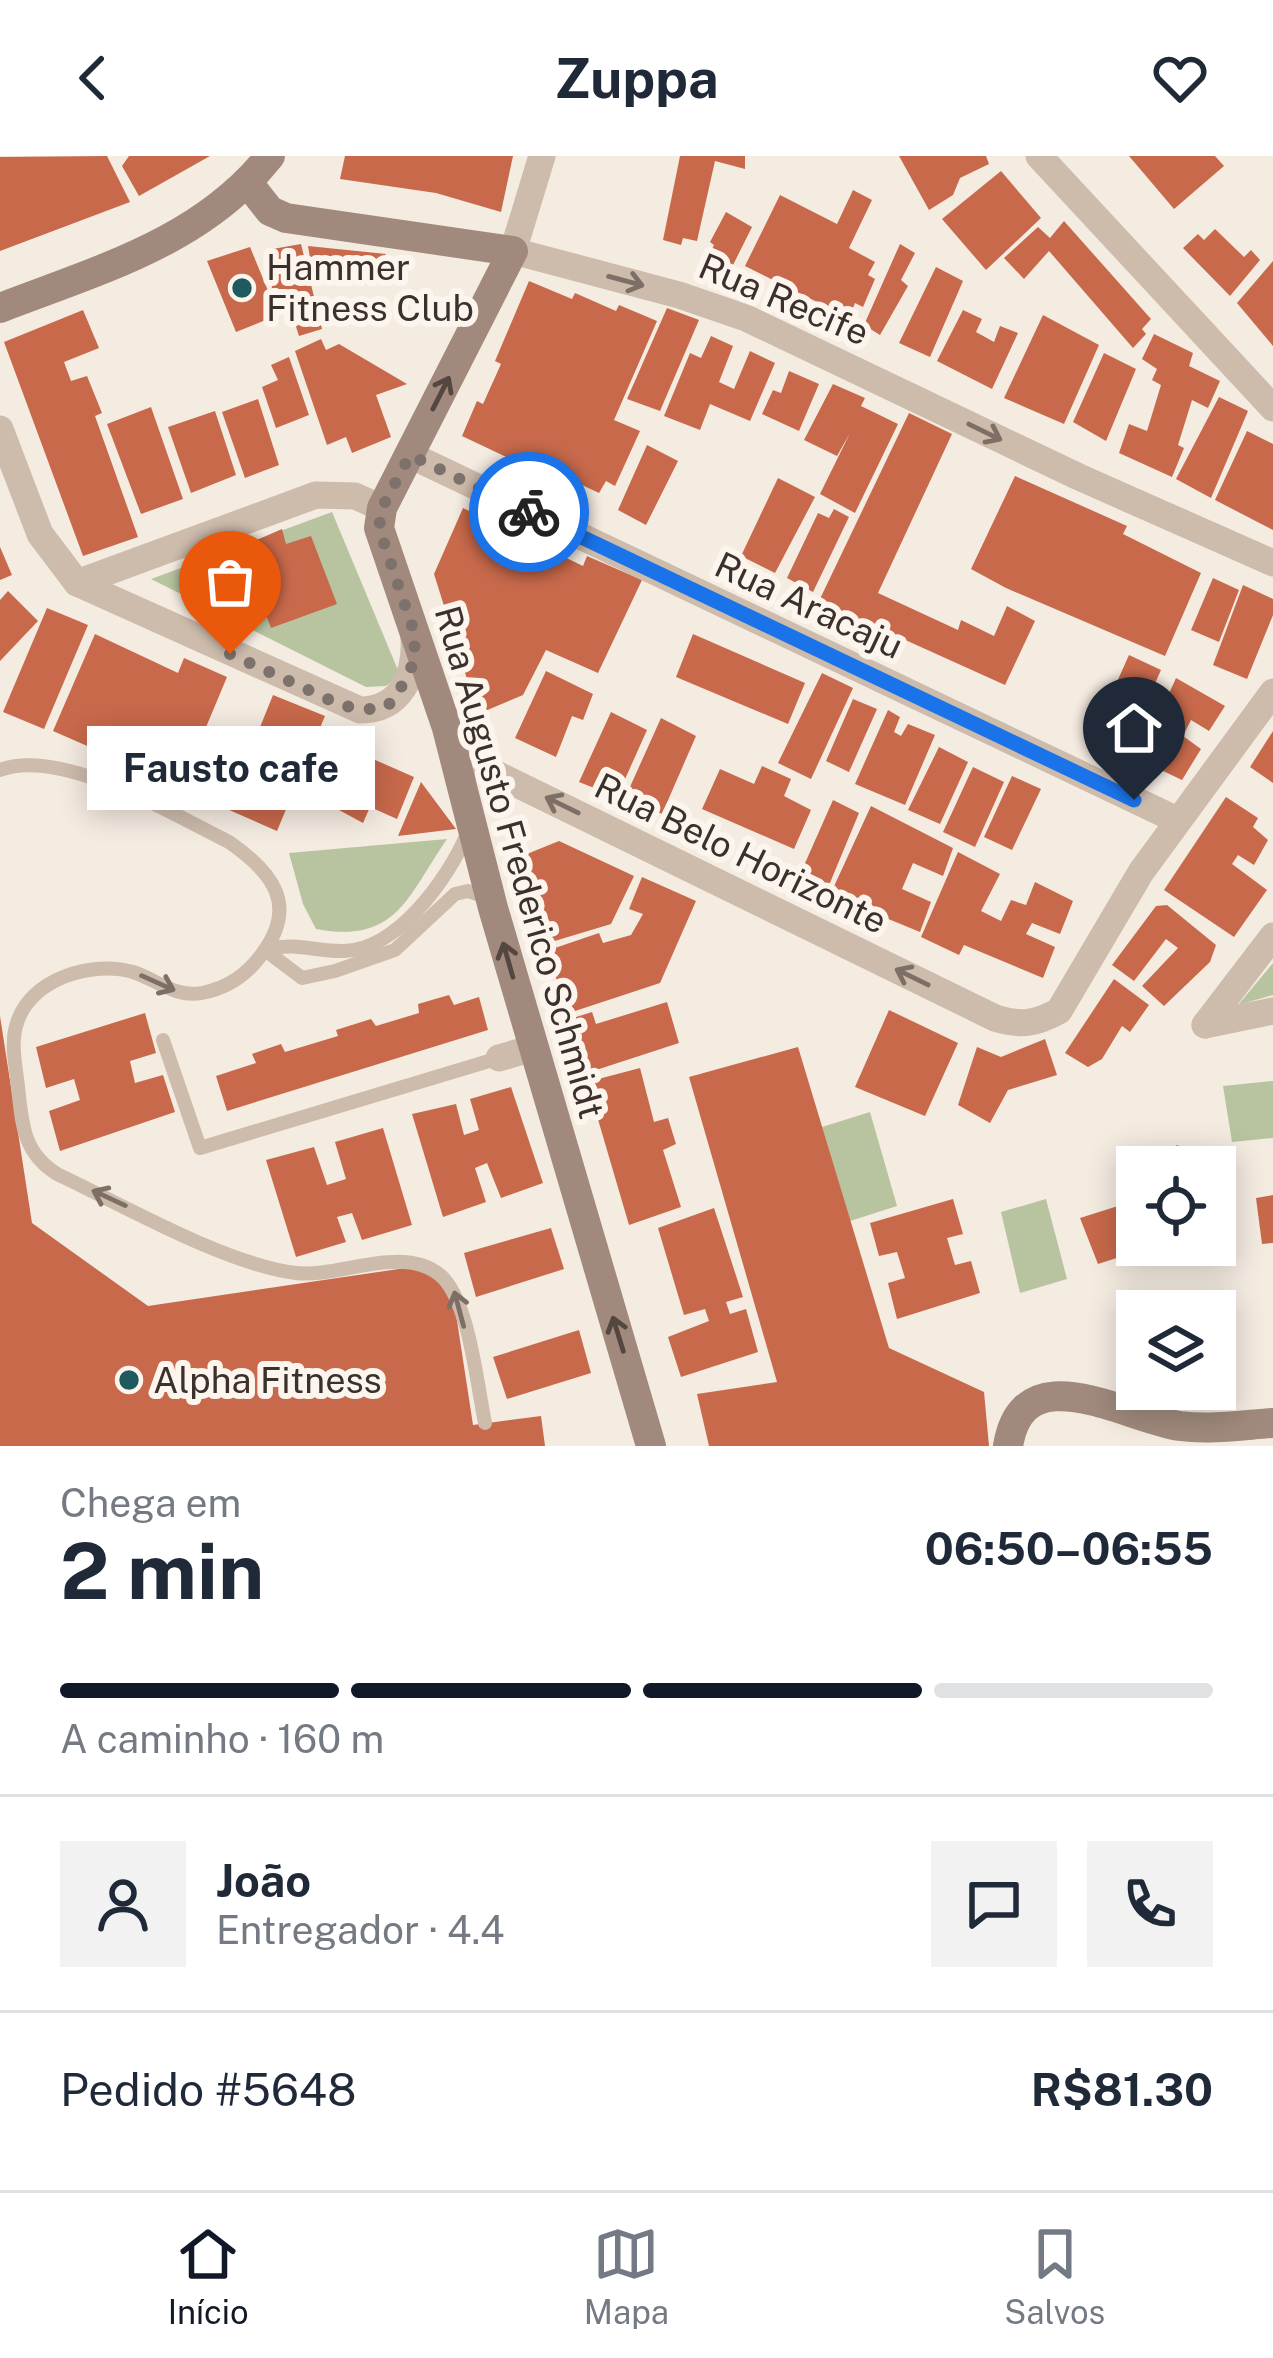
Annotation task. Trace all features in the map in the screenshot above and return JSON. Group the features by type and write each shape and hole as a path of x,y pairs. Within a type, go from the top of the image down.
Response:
{"street":[{"path":"0,307 151,249 192,228 248,183 270,156"},
{"path":"76,583 316,496 355,496 382,508 513,251 542,156"},
{"path":"1040,156 1273,409"},
{"name":"Rua Recife","path":"248,183 270,211 286,218 513,251 746,318 1079,478 1273,562"},
{"path":"0,429 40,534 76,583 360,710 379,710 394,701 415,660 414,632"},
{"name":"Rua Aracaju","path":"410,455 1177,820"},
{"name":"Rua Augusto Frederico Schmidt","path":"382,508 383,547 447,728 493,908 651,1446"},
{"path":"1177,820 1273,692"},
{"name":"Rua Belo Horizonte","path":"447,728 466,757 481,766 995,1018 1018,1025 1038,1022 1059,1011 1177,820"},
{"path":"1273,936 1205,1024 1273,1011"},
{"path":"499,1058 533,1048"},
{"path":"1008,1446 1010,1429 1025,1406 1045,1396 1071,1395 1181,1426 1273,1423"}],"lane":[{"path":"0,770 12,765 56,765 229,842 251,857 279,899 278,937 253,968 232,984 190,995 134,972 111,968 65,976 27,1002 16,1024 14,1049 23,1133 30,1150 58,1174 248,1263 302,1274 393,1264 431,1269 454,1289 485,1423"},
{"path":"265,950 285,945 352,951 390,938 457,853 472,819"},
{"path":"265,950 293,973 310,978 395,950 455,894 482,893 493,908"},
{"path":"163,1040 200,1148 499,1058"}],"green space":[{"path":"332,512 400,675 386,686 366,687 151,579"},
{"path":"447,839 409,897 382,922 343,932 316,929 303,904 289,853"},
{"path":"1273,963 1273,995 1238,1005"},
{"path":"1273,1081 1273,1138 1232,1142 1223,1086"},
{"path":"870,1112 897,1206 850,1221 822,1127"},
{"path":"1046,1199 1067,1279 1020,1293 1001,1212"}],"building":[{"path":"107,156 130,202 0,251 0,157"},
{"path":"129,156 210,156 139,196 122,166"},
{"path":"345,156 513,156 501,212 436,193 340,179"},
{"path":"680,156 745,156 745,169 715,161 697,241 683,238 681,245 663,240"},
{"path":"899,156 986,156 989,164 960,178 953,195 929,210"},
{"path":"1129,156 1215,156 1224,166 1174,209"},
{"path":"1001,171 1041,218 986,270 942,219"},
{"path":"853,190 872,200 849,248 875,262 868,275 875,279 863,307 855,303 849,318 745,266 780,195 837,224"},
{"path":"726,212 752,227 731,269 708,257 714,245 710,242"},
{"path":"1064,221 1151,319 1142,329 1146,334 1133,348 1049,251 1024,279 1004,258 1038,227 1050,238"},
{"path":"1215,229 1244,257 1251,250 1260,260 1230,296 1183,248 1198,234 1204,240"},
{"path":"301,244 322,329 299,336 289,305 281,306 278,288 272,288 267,250"},
{"path":"900,244 915,253 901,280 908,286 880,335 864,325"},
{"path":"308,246 386,254 368,285 314,282"},
{"name":"Hammer Fitness Club","path":"250,247 278,315 236,332 207,261"},
{"path":"1273,261 1273,346 1237,303"},
{"path":"936,267 963,281 930,357 899,343"},
{"path":"529,281 572,299 575,293 616,311 619,305 657,321 614,420 640,431 615,486 606,481 599,493 582,485 578,491 462,436 501,364 495,361"},
{"path":"667,308 699,320 660,411 627,399"},
{"path":"83,310 99,348 64,362 71,381 87,376 102,413 95,416 138,537 83,556 4,342"},
{"path":"963,310 982,319 976,332 994,342 1000,326 1018,333 992,389 937,361"},
{"path":"1043,315 1099,345 1064,424 1004,398"},
{"path":"1154,334 1193,353 1189,366 1220,381 1208,408 1192,400 1178,445 1184,448 1172,477 1119,453 1129,424 1147,431 1161,385 1152,380 1157,369 1142,359"},
{"path":"711,336 733,346 719,382 734,389 750,351 775,363 750,421 710,404 700,430 664,416 690,353 701,358"},
{"path":"321,339 326,350 339,344 407,384 376,395 391,437 352,453 346,437 327,445 295,351"},
{"path":"1104,353 1136,369 1106,441 1073,422"},
{"path":"289,357 309,415 276,428 262,387 278,380 271,365"},
{"path":"789,371 819,384 799,431 762,414 773,390 781,393"},
{"path":"833,384 865,398 861,406 898,424 855,513 820,494 850,433 837,456 804,440"},
{"path":"1219,397 1248,411 1211,498 1176,479"},
{"path":"258,399 279,465 245,478 222,412"},
{"path":"151,407 183,499 141,514 107,424"},
{"path":"215,411 236,475 191,493 168,427"},
{"path":"909,413 952,434 878,593 958,630 961,620 994,636 1007,606 1035,621 1005,685 819,601"},
{"path":"1247,431 1273,444 1273,530 1215,500"},
{"path":"647,445 678,461 646,525 618,510"},
{"path":"1015,476 1127,526 1123,534 1201,573 1165,656 971,569"},
{"path":"778,478 815,497 775,573 741,556"},
{"path":"463,508 583,566 587,556 642,580 598,673 546,650 523,695 478,714 434,574"},
{"path":"834,509 849,517 813,592 787,578 818,513 829,518"},
{"path":"282,529 286,544 311,536 337,604 271,628 241,547"},
{"path":"0,547 12,575 0,580"},
{"path":"1213,578 1239,590 1219,642 1191,630"},
{"path":"1243,585 1273,599 1273,615 1247,679 1213,665"},
{"path":"8,591 38,621 0,661 0,600"},
{"path":"47,608 88,625 44,729 3,712"},
{"path":"95,634 178,673 184,658 227,677 181,787 53,731"},
{"path":"693,634 805,683 788,724 676,677"},
{"path":"1129,655 1161,670 1125,751 1094,733"},
{"path":"546,671 593,694 583,720 572,716 556,757 515,738"},
{"path":"822,673 853,688 811,779 778,763"},
{"path":"1176,678 1225,706 1209,731 1191,720 1183,736 1201,749 1182,780 1140,760 1156,721 1173,730 1179,717 1163,707"},
{"path":"273,695 325,716 277,831 227,809"},
{"path":"853,699 877,709 849,772 826,761"},
{"path":"888,710 900,717 894,732 901,736 908,724 935,735 905,805 855,784"},
{"path":"611,712 647,730 617,797 579,782"},
{"path":"661,718 696,736 662,814 625,798"},
{"path":"1273,731 1273,783 1250,767"},
{"path":"939,747 968,762 940,824 908,810"},
{"path":"373,759 414,777 397,819 370,807 363,823 339,810 349,787 361,792"},
{"path":"762,766 791,779 784,796 811,810 794,849 702,809 720,769 754,784"},
{"path":"973,767 1004,782 975,847 943,832"},
{"path":"1012,776 1041,789 1012,850 984,837"},
{"path":"421,782 456,829 398,836"},
{"path":"1226,797 1258,818 1253,827 1268,840 1254,865 1238,855 1232,864 1267,890 1234,937 1164,890"},
{"path":"833,800 859,813 827,890 798,879"},
{"path":"871,806 953,848 943,876 913,863 902,889 931,902 920,932 830,895"},
{"path":"559,841 634,876 611,924 548,943 522,856"},
{"path":"958,852 1000,874 981,911 1001,921 1011,900 1026,905 1035,882 1073,901 1060,934 1032,923 1026,934 1055,947 1043,978 964,945 959,955 921,937"},
{"path":"642,877 696,901 660,983 569,1013 546,951 599,933 603,943 631,935 643,914 629,909"},
{"path":"1167,905 1216,945 1210,962 1164,1006 1142,986 1178,948 1166,939 1134,981 1112,965 1156,906"},
{"path":"1114,979 1149,1005 1130,1032 1122,1026 1102,1059 1088,1067 1065,1053"},
{"path":"449,995 454,1005 479,997 488,1030 227,1111 216,1076 256,1063 252,1054 281,1044 285,1052 338,1036 336,1030 371,1019 376,1026 419,1013 418,1004"},
{"path":"667,1002 679,1043 590,1072 573,1018 592,1012 596,1024"},
{"path":"889,1010 958,1043 925,1116 855,1087"},
{"path":"145,1013 156,1053 130,1061 135,1083 163,1075 175,1112 60,1151 49,1111 80,1100 74,1079 46,1088 36,1047"},
{"path":"0,1016 32,1223 148,1306 419,1266 452,1288 473,1425 541,1416 545,1446 0,1446"},
{"path":"1045,1039 1057,1075 1008,1090 990,1123 958,1105 977,1047 1001,1057"},
{"path":"798,1047 889,1348 984,1392 989,1446 709,1446 697,1394 777,1382 689,1077"},
{"path":"640,1068 654,1122 668,1118 676,1144 663,1150 681,1207 629,1225 587,1082"},
{"path":"511,1087 543,1183 501,1198 487,1163 475,1168 486,1202 443,1217 412,1114 456,1104 464,1135 479,1130 470,1099"},
{"path":"383,1128 412,1225 362,1240 352,1213 337,1217 346,1242 296,1257 266,1160 314,1147 327,1185 346,1179 335,1142"},
{"path":"1273,1195 1273,1243 1262,1244 1256,1198"},
{"path":"953,1199 963,1234 947,1238 955,1265 971,1261 980,1293 897,1319 888,1283 905,1278 897,1252 879,1256 870,1223"},
{"path":"1116,1207 1116,1258 1098,1264 1080,1218"},
{"path":"714,1208 743,1297 726,1302 730,1314 746,1309 758,1352 681,1377 668,1337 709,1321 705,1309 684,1315 658,1228"},
{"path":"551,1228 564,1269 476,1297 464,1253"},
{"path":"579,1330 591,1373 507,1399 493,1357"}],"way so far":[{"path":"230,654 343,706 379,710 394,701 415,660 414,632 379,528 382,508 410,455 529,512"}],"place":[{"name":"Hammer Fitness Club","path":"242,288"},
{"name":"Fausto cafe","path":"230,654"},
{"name":"Alpha Fitness","path":"129,1380"}],"route":[{"path":"529,512 1134,800"}]}
